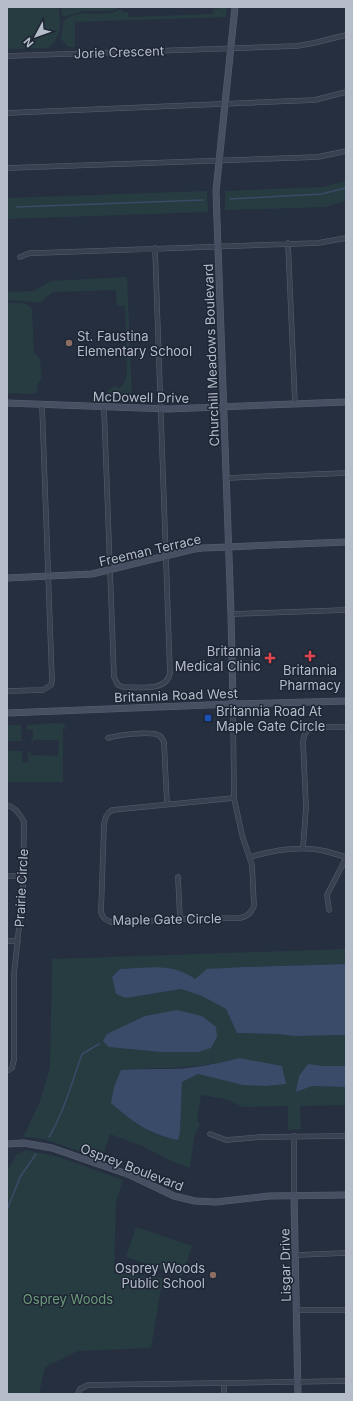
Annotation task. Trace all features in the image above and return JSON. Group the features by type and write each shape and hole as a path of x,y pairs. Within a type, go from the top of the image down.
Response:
{"street":[{"name":"Churchill Meadows Boulevard","path":"233,704 227,478 216,191 235,7"},
{"name":"Jorie Crescent","path":"7,56 297,46 346,34"},
{"path":"7,112 315,100 346,92"},
{"path":"7,168 318,157 346,151"},
{"path":"20,257 30,253 288,244 323,242 346,238"},
{"path":"288,244 295,404"},
{"path":"104,408 114,677 118,685 124,687 158,686 166,682 170,673 155,248"},
{"name":"McDowell Drive","path":"7,403 160,409 346,402"},
{"path":"7,691 43,690 51,685 53,678 42,405"},
{"path":"227,478 346,474"},
{"name":"Freeman Terrace","path":"7,578 92,574 194,549 229,546 346,542"},
{"path":"231,614 346,610"},
{"name":"Britannia Road West","path":"7,713 346,701"},
{"name":"Maple Gate Circle","path":"233,704 234,798 242,836 252,865 254,906 251,912 240,918 180,919 114,923 107,921 102,917 104,825 105,817 108,813 112,810 234,798"},
{"path":"302,848 306,807 304,736 306,732 318,727 346,727"},
{"path":"108,738 124,734 157,734 162,737 164,742 167,804"},
{"name":"Prairie Circle","path":"7,805 20,813 24,822 23,890 14,974 14,1060 12,1068 7,1071"},
{"path":"250,857 268,852 302,848 324,851 346,858 327,894 329,910"},
{"path":"7,876 23,876"},
{"path":"178,877 180,919"},
{"path":"7,941 18,941"},
{"path":"210,1134 226,1140 261,1136 346,1136"},
{"name":"Lisgar Drive","path":"294,1136 298,1394"},
{"name":"Osprey Boulevard","path":"7,1144 29,1144 52,1148 130,1175 168,1193 191,1200 216,1202 264,1196 346,1195"},
{"path":"296,1255 346,1253"},
{"path":"296,1310 346,1310"},
{"path":"78,1394 80,1389 88,1385 346,1381"},
{"path":"224,1384 224,1394"}],"green space":[{"path":"7,7 59,7 60,29 53,44 48,48 7,49"},
{"path":"61,7 120,7 113,11 82,11 64,17"},
{"path":"219,7 227,7 226,17 75,22 75,47 68,47 61,39 63,22 76,14 107,13 121,9 123,12 128,12 129,17 213,14 213,9 218,9"},
{"path":"346,181 346,201 325,207 225,210 225,191 323,187"},
{"path":"207,191 208,212 7,219 7,198"},
{"path":"127,277 132,398 107,397 108,390 116,386 119,389 121,387 127,373 125,306 117,306 116,290 53,292 40,303 7,300 7,279 8,292 34,291 51,281"},
{"path":"7,303 24,304 30,306 32,309 34,352 40,359 42,378 38,384 37,392 34,394 7,393"},
{"path":"56,723 64,724 66,729 63,729 63,782 7,782 7,751 22,751 22,762 28,762 28,752 30,752 30,755 58,756 59,740 33,740 33,742 31,742 33,739 33,730 27,730 27,725"},
{"path":"7,725 21,725 22,741 7,741"},
{"path":"346,949 346,964 245,967 195,979 162,967 120,969 112,977 126,998 181,989 202,996 226,1009 237,1033 295,1036 346,1035 346,1066 323,1066 308,1064 296,1092 312,1086 346,1087 346,1105 300,1106 301,1129 288,1130 288,1106 243,1107 225,1099 201,1095 197,1121 200,1124 194,1137 190,1168 174,1162 142,1146 110,1134 102,1159 44,1139 23,1137 39,1104 50,1068 52,959","holes":["211,1048 199,1052 160,1052 126,1049","239,1058 216,1078 198,1074 182,1082 180,1132 159,1135 135,1123 111,1103 146,1068 193,1066"]},
{"name":"Osprey Woods","path":"26,1150 59,1157 123,1180 116,1202 114,1273 163,1278 151,1348 78,1351 45,1367 39,1394 7,1394 7,1171 17,1154"},
{"path":"136,1227 192,1246 182,1276 126,1257"}],"water":[{"path":"346,964 346,1035 295,1036 237,1033 226,1009 202,996 181,989 126,998 116,994 112,977 120,969 168,968 177,970 195,979 207,969"},
{"path":"177,1010 202,1016 216,1027 217,1037 211,1048 199,1052 160,1052 109,1047 103,1041 107,1034 145,1016"},
{"path":"239,1058 282,1066 286,1084 266,1086 243,1085 198,1074 182,1082 180,1132 178,1140 149,1130 127,1116 111,1103 114,1087 121,1070 177,1069 213,1064"},
{"path":"308,1064 323,1066 346,1066 346,1087 312,1086 296,1092 299,1076"}],"waterway":[{"path":"230,199 321,194 346,188"},
{"path":"17,207 203,200"},
{"path":"49,1137 63,1107 82,1054 99,1044"},
{"path":"7,1210 20,1177 36,1154"}],"place":[{"name":"St. Faustina Elementary School","path":"69,343"},
{"name":"Britannia Pharmacy","path":"310,656"},
{"name":"Britannia Medical Clinic","path":"270,658"},
{"name":"Britannia Road At Maple Gate Circle","path":"208,718"},
{"name":"Osprey Woods Public School","path":"213,1275"}]}
